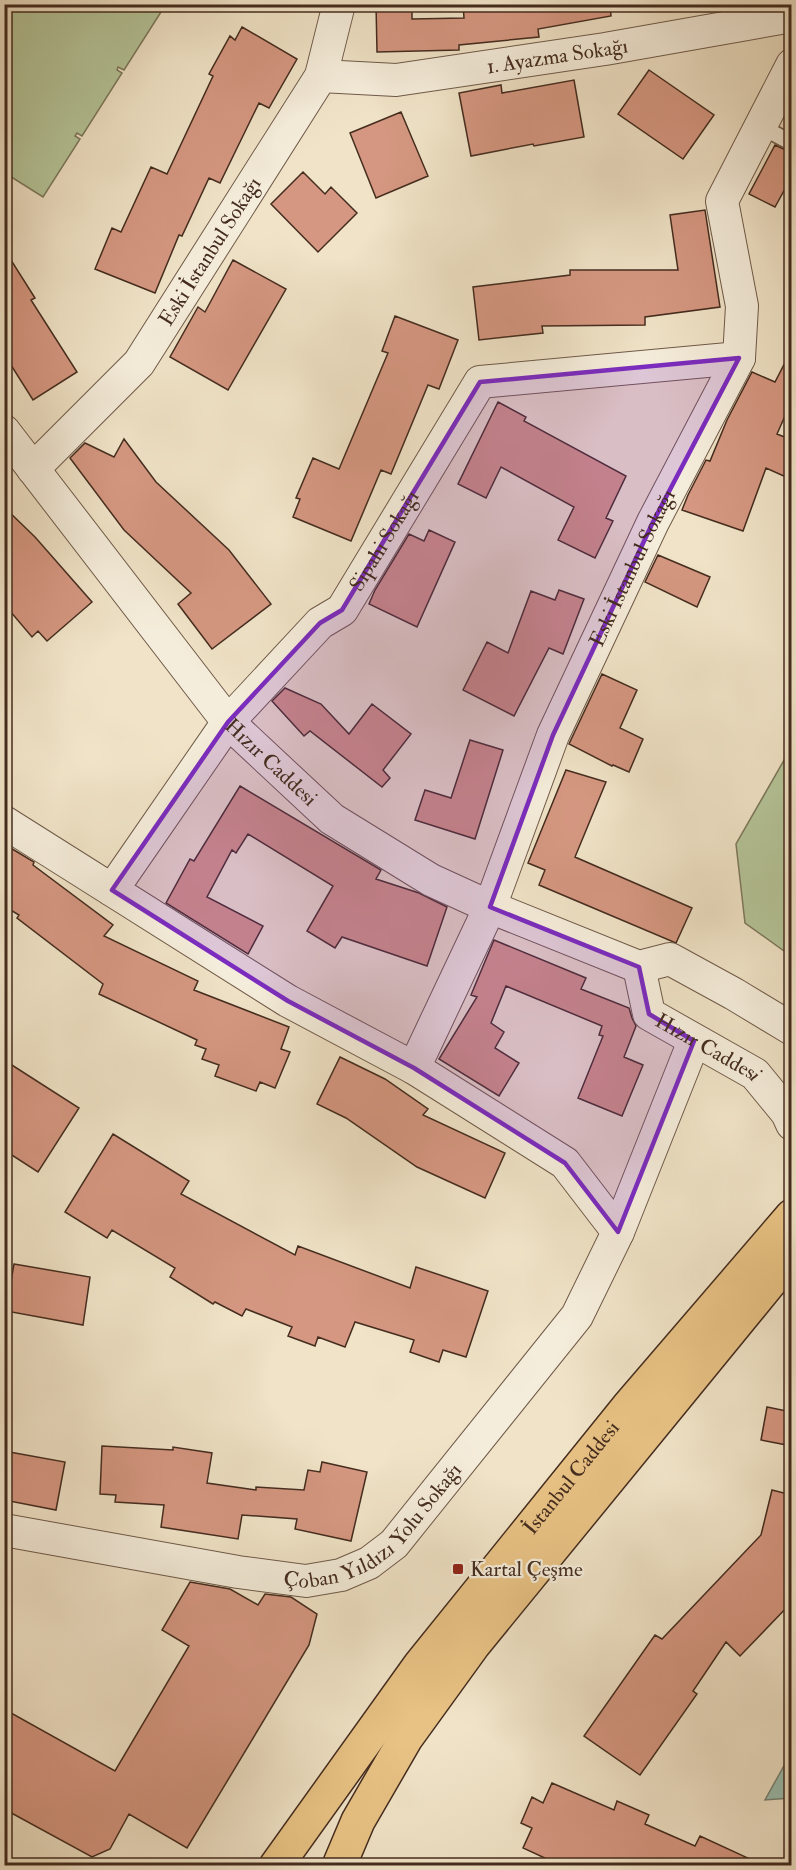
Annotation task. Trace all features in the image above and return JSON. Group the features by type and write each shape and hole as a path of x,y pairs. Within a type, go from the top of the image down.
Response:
{"main road":[{"name":"İstanbul Caddesi","path":"276,1866 443,1637 628,1407 792,1216"},
{"name":"İstanbul Caddesi","path":"339,1866 358,1821 406,1738 474,1644 792,1255"},
{"path":"319,1805 358,1821"}],"street":[{"name":"Eski İstanbul Sokağı","path":"33,469 139,363 321,76 339,4"},
{"name":"1. Ayazma Sokağı","path":"321,76 396,80 605,49 792,16"},
{"name":"Eski İstanbul Sokağı","path":"414,1068 490,907 553,735 653,522 739,358 742,306 722,201 760,126 787,83"},
{"name":"Sipahi Sokağı","path":"112,890 228,722 320,623 342,610 480,382 739,358"},
{"name":"Hızır Caddesi","path":"4,431 228,722 332,819 431,880 490,907 639,967 649,1014 754,1074 787,1113 792,1124"},
{"path":"4,822 288,1001 414,1068 565,1163 618,1232"},
{"path":"639,967 670,959 792,1029"},
{"name":"Çoban Yıldızı Yolu Sokağı","path":"4,1530 238,1572 306,1581 341,1575 369,1563 394,1544 578,1316 618,1232 694,1041"}],"lane":[{"path":"760,126 792,143"}],"highlighted area":[{"path":"739,358 653,522 553,735 490,907 639,967 649,1014 694,1041 618,1232 565,1163 414,1068 288,1001 112,890 228,722 320,623 342,610 480,382"}],"shaded area":[{"path":"4,5 158,5 155,9 161,12 124,70 118,67 117,70 122,73 82,136 77,133 75,136 80,139 43,197 5,173"},
{"path":"791,748 792,956 745,923 736,844"},
{"path":"791,1753 791,1798 765,1800"}],"building":[{"path":"376,4 412,4 412,19 464,18 463,4 610,4 611,16 538,29 539,37 459,45 459,50 377,52"},
{"path":"242,27 297,59 269,108 259,103 220,183 209,178 182,236 179,235 155,293 95,269 112,228 121,232 151,167 167,174 213,76 209,74 230,36 235,40"},
{"path":"649,70 714,115 683,159 618,114"},
{"path":"574,80 584,137 471,156 459,93 501,85 502,93"},
{"path":"401,112 428,176 376,198 350,133"},
{"path":"775,145 792,153 792,176 775,207 749,194"},
{"path":"303,172 325,194 331,187 357,213 318,252 271,204"},
{"path":"705,210 720,307 645,317 645,325 542,326 543,333 479,340 473,287 570,275 570,270 678,270 670,215"},
{"path":"4,249 35,298 31,300 77,372 33,400 4,354"},
{"path":"233,260 286,289 228,390 170,357 198,307 205,312"},
{"path":"395,316 458,340 439,389 428,385 391,474 381,470 351,541 293,517 300,499 296,498 313,458 339,469 388,353 382,351"},
{"path":"792,349 792,400 777,434 792,440 792,464 786,477 766,468 743,531 682,510 706,460 710,461 727,420 752,372 775,382"},
{"path":"498,402 526,417 524,421 626,476 606,518 613,521 595,558 558,540 574,507 501,467 486,498 458,484"},
{"path":"124,439 156,482 229,550 271,604 212,649 178,604 191,593 124,530 70,458 85,443 114,457"},
{"path":"4,507 35,537 92,602 47,641 38,631 32,637 4,604"},
{"path":"429,530 455,542 417,627 369,604 409,534 424,541"},
{"path":"658,555 710,577 697,607 645,582"},
{"path":"559,590 584,599 563,654 549,648 514,716 463,690 487,642 508,653 531,591 555,600"},
{"path":"602,674 637,690 620,728 643,739 629,772 569,744"},
{"path":"285,688 321,704 349,734 372,704 411,734 383,770 390,778 382,787 310,731 304,736 272,701"},
{"path":"470,740 503,750 475,839 415,820 425,790 451,798"},
{"path":"566,770 606,782 575,857 692,908 676,943 539,885 545,870 528,863"},
{"path":"240,786 381,870 376,879 419,893 447,907 427,966 342,937 335,948 307,931 333,886 248,834 236,853 232,850 207,897 263,926 248,954 166,903 190,859 194,861"},
{"path":"4,844 34,862 33,865 113,925 104,936 198,981 194,990 289,1027 281,1049 290,1052 275,1088 260,1082 256,1091 215,1076 219,1065 202,1059 206,1049 195,1045 197,1040 99,994 103,984 17,918 19,915 4,906"},
{"path":"494,940 586,978 581,989 629,1008 636,1026 624,1057 643,1065 622,1116 578,1098 603,1036 599,1035 602,1026 506,986 491,1023 504,1032 495,1048 519,1063 499,1096 439,1059 477,997 471,995"},
{"path":"340,1057 385,1079 428,1109 423,1115 505,1153 485,1198 417,1167 346,1118 317,1104"},
{"path":"4,1060 79,1108 38,1172 4,1150"},
{"path":"113,1134 189,1181 181,1194 295,1255 298,1246 410,1288 416,1267 488,1291 466,1357 443,1350 439,1362 410,1352 414,1340 355,1322 345,1347 318,1337 315,1346 288,1336 292,1327 246,1309 242,1316 215,1302 213,1304 170,1277 175,1268 112,1230 107,1238 65,1212"},
{"path":"14,1264 90,1277 83,1325 6,1311"},
{"path":"767,1407 792,1412 792,1446 761,1440"},
{"path":"102,1446 173,1450 173,1447 212,1453 207,1483 256,1490 256,1487 304,1490 308,1470 320,1472 322,1462 367,1472 351,1541 295,1529 297,1519 242,1515 238,1539 161,1527 164,1505 115,1502 116,1495 100,1494"},
{"path":"4,1451 65,1462 56,1510 4,1500"},
{"path":"772,1490 792,1495 792,1602 740,1656 726,1642 693,1691 697,1694 640,1775 584,1736 655,1635 662,1639 761,1535"},
{"path":"190,1582 230,1589 258,1605 265,1594 291,1597 317,1614 309,1645 187,1848 129,1814 110,1849 92,1857 4,1809 4,1709 115,1771 189,1646 162,1630"},
{"path":"552,1783 614,1810 617,1801 649,1815 645,1824 695,1846 700,1836 765,1866 562,1866 523,1848 532,1828 521,1823 532,1797 543,1803"}],"place":[{"name":"Kartal Çeşme","path":"458,1569"}]}
